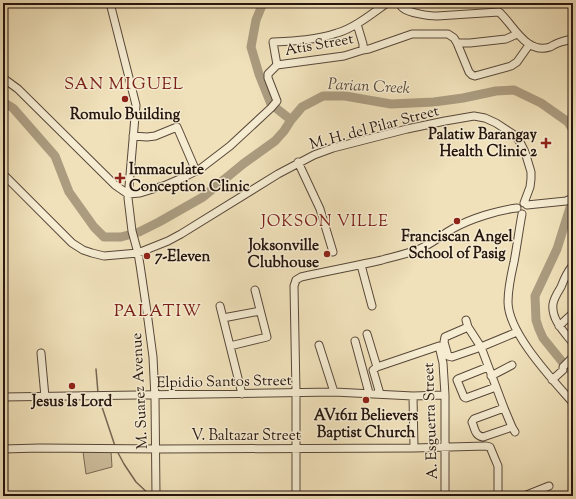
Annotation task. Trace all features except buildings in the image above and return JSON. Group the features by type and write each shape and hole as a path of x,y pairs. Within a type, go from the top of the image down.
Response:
{"street":[{"name":"M. Suarez Avenue","path":"110,3 136,105 128,194 132,233 138,253 152,355 156,449 156,496"},
{"path":"3,78 18,89 115,185 128,194 140,193 180,179 200,169 230,146 274,105 277,101 268,78 268,74 277,65 273,42 317,38 338,33 357,24 387,3"},
{"path":"399,3 407,10 430,16 499,12 529,45 540,48 550,47 557,43 573,39"},
{"path":"571,3 573,10"},
{"name":"Atis Street","path":"277,65 344,56 363,50 363,44 357,24"},
{"path":"363,50 412,34 448,34 454,38 469,71 475,76 511,66 529,45"},
{"path":"457,43 506,39 518,34"},
{"name":"M. H. del Pilar Street","path":"3,174 72,243 83,250 104,256 138,253 168,241 298,162 314,155 333,148 407,129 474,116 485,118 496,123 516,136 525,152 531,172 532,183 525,204 528,211 525,213 520,211"},
{"path":"133,136 155,136 177,126 196,171"},
{"path":"298,162 320,209 333,252"},
{"path":"525,204 571,199"},
{"path":"296,496 294,286 296,280 301,277 360,265 415,251 461,225 496,212 509,209 520,211 509,286 509,312 517,332 523,342 552,380 573,403"},
{"path":"360,265 372,306"},
{"path":"573,265 569,270 554,302 554,311 559,326 573,342"},
{"path":"230,346 267,337 255,290"},
{"path":"220,306 242,394"},
{"path":"223,318 260,311"},
{"path":"559,326 573,313"},
{"path":"504,408 474,419 472,422 477,435 483,437 514,430 491,376 481,347 467,324 445,337 444,342 448,356 452,357 481,347 517,332"},
{"path":"367,334 377,367 373,370 380,394"},
{"path":"355,341 369,393"},
{"path":"319,345 334,392"},
{"name":"A. Esguerra Street","path":"377,367 440,346 443,363 445,395 445,496"},
{"path":"42,353 45,397"},
{"path":"552,380 567,366 573,357"},
{"path":"491,376 512,364"},
{"path":"488,367 459,378 457,380 459,386 464,397 466,398 496,387"},
{"name":"Elpidio Santos Street","path":"3,397 334,392 413,396 445,395"},
{"path":"413,396 414,448"},
{"name":"V. Baltazar Street","path":"3,449 414,448 486,446 490,447 498,466 498,496"},
{"path":"524,496 549,486"}],"shaded area":[{"path":"111,451 112,467 86,474 83,452"}],"waterway":[{"path":"263,3 256,20 251,47 259,74 271,104 291,120"},
{"name":"Parian Creek","path":"3,102 13,108 55,156 69,192 94,227 104,237 121,237 139,232 203,197 243,164 275,141 302,107 323,96 345,96 391,104 434,102 496,91 514,90 541,103 568,122 573,130"},
{"name":"Parian Creek","path":"573,198 557,249 535,296 536,320 543,338 564,364 573,372"},
{"path":"96,369 98,393"},
{"path":"99,398 115,446"},
{"path":"117,451 136,482 151,496"}],"place":[{"name":"Romulo Building","path":"125,99"},
{"name":"Palatiw Barangay Health Clinic 2","path":"546,143"},
{"name":"Immaculate Conception Clinic","path":"120,178"},
{"name":"Franciscan Angel School of Pasig","path":"457,221"},
{"name":"Joksonville Clubhouse","path":"327,254"},
{"name":"7-Eleven","path":"147,256"},
{"name":"Jesus Is Lord","path":"72,386"},
{"name":"AV1611 Believers Baptist Church","path":"366,400"}],"district":[{"name":"SAN MIGUEL","path":"124,83"},
{"name":"JOKSON VILLE","path":"325,220"},
{"name":"PALATIW","path":"158,310"}]}
